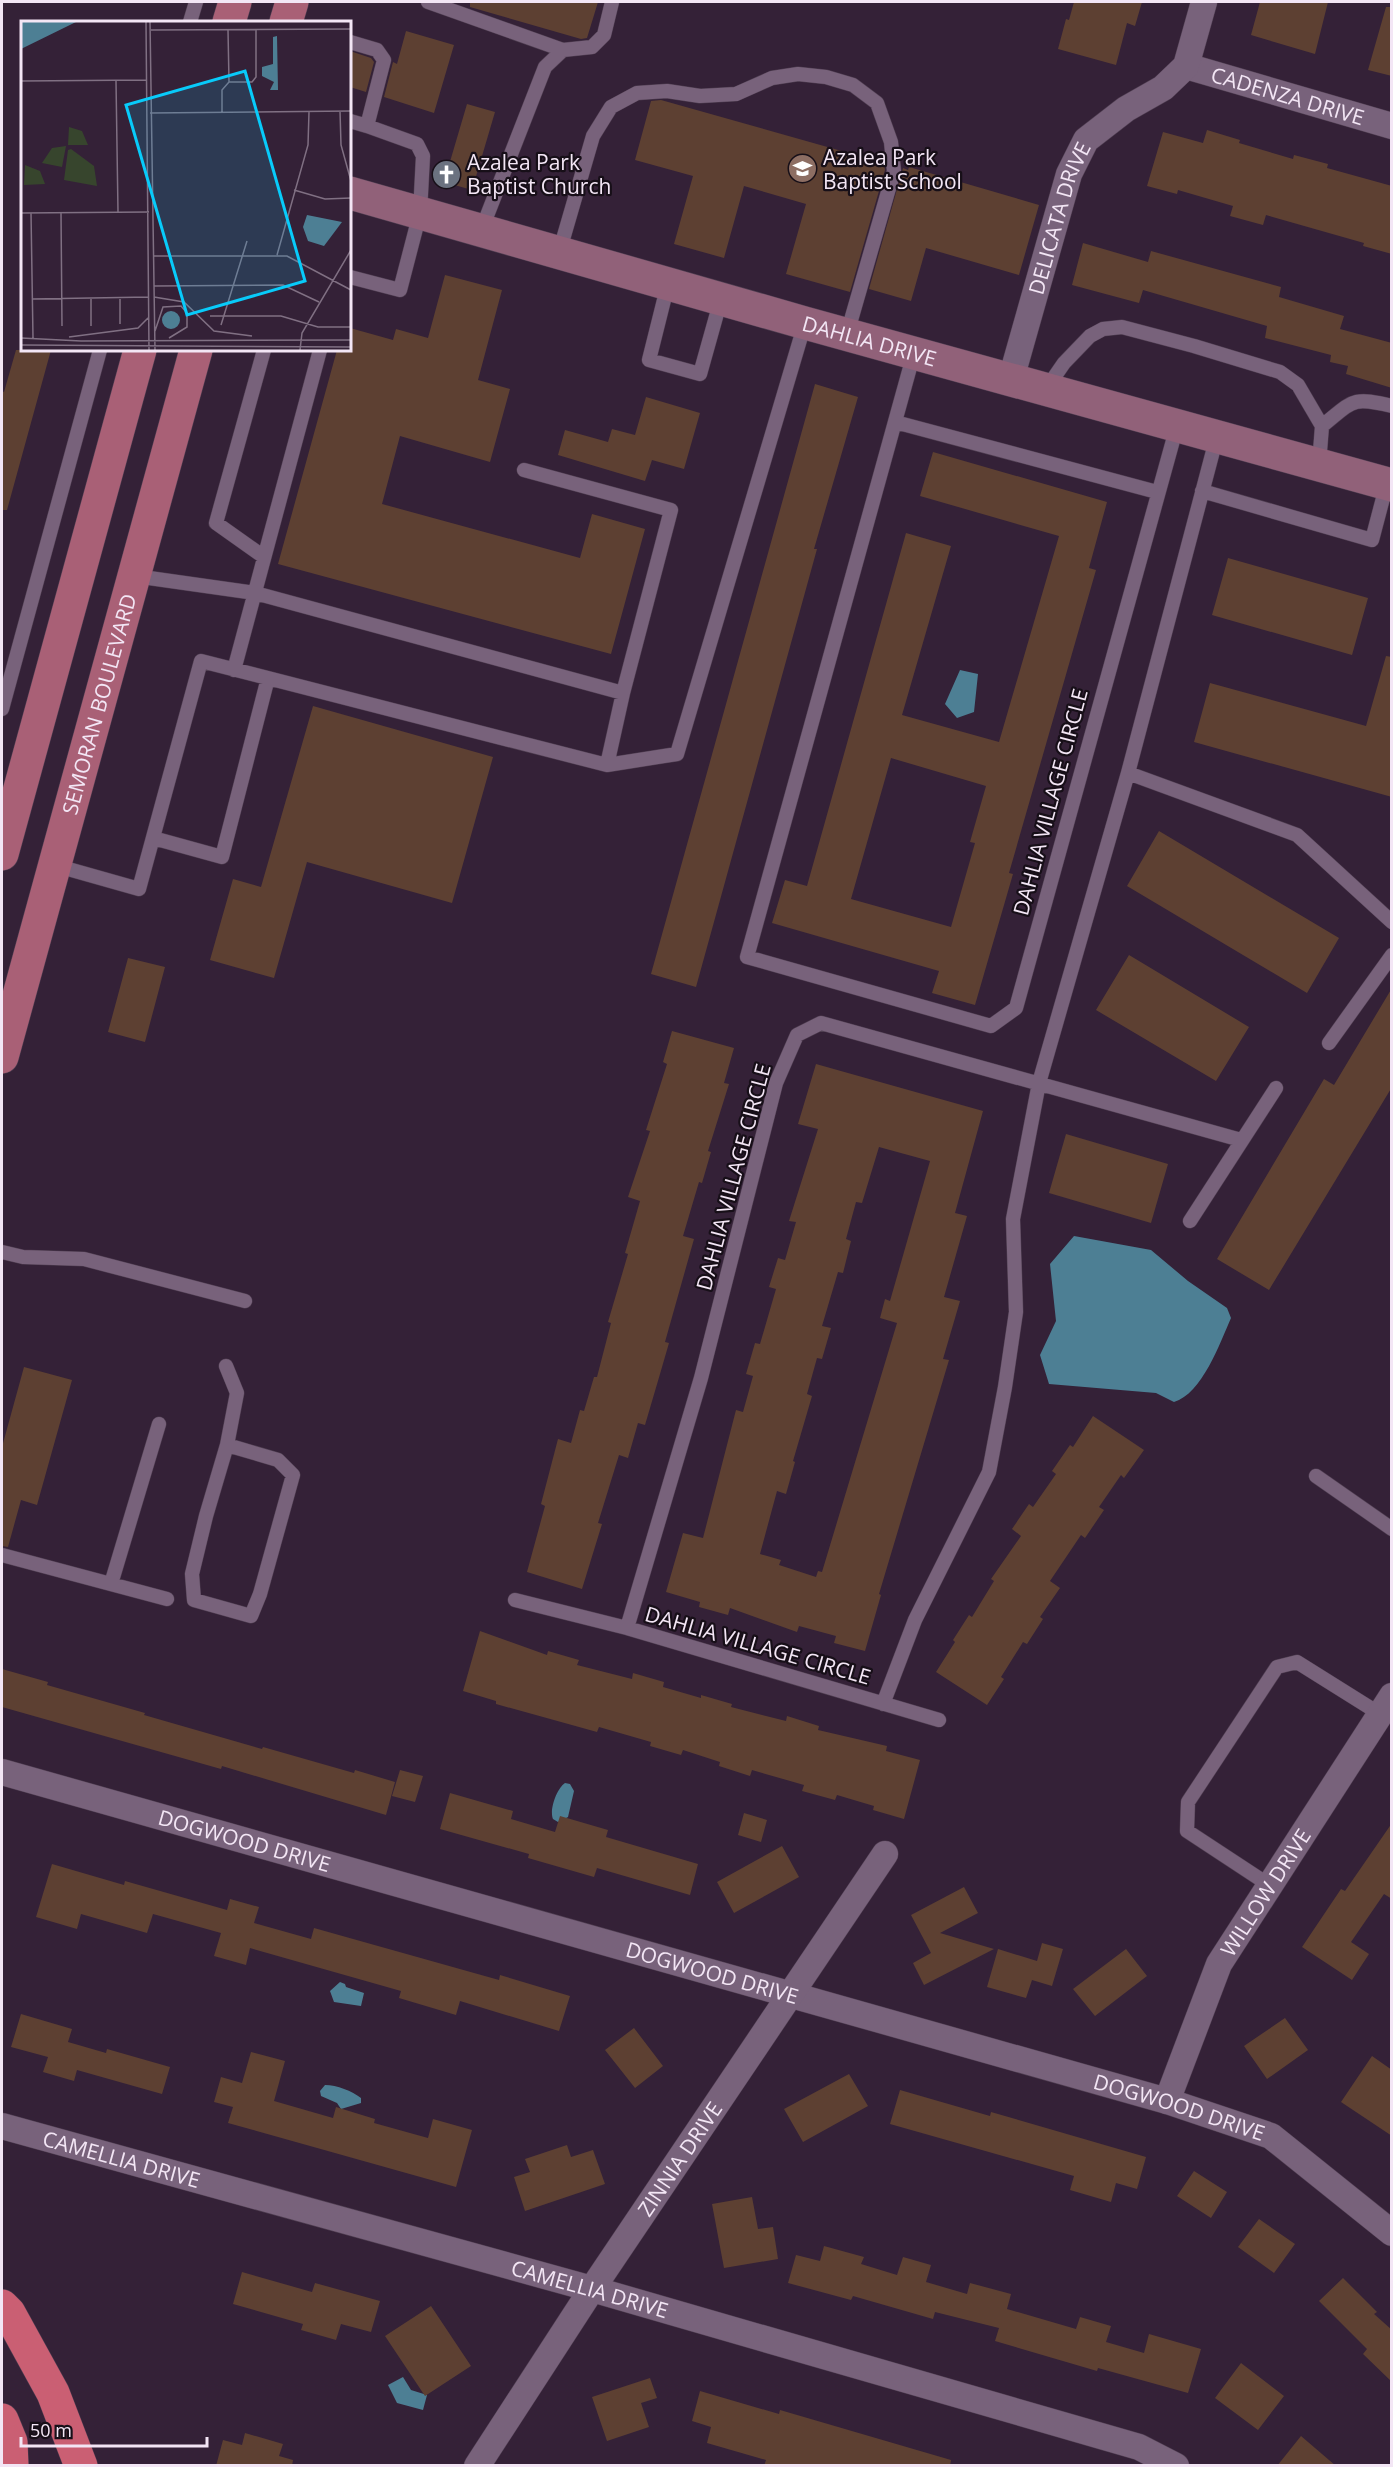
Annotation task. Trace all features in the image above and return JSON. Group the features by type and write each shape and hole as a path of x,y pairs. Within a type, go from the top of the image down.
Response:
{"highway":[{"path":"2,2306 9,2313 53,2393 81,2466"},
{"path":"2,2420 10,2442 12,2466"}],"main road":[{"path":"229,21 235,2"},
{"path":"286,21 292,2"},
{"path":"2,854 140,351"},
{"name":"SEMORAN BOULEVARD","path":"2,1057 196,351"}],"street":[{"path":"1186,66 1204,2"},
{"name":"CADENZA DRIVE","path":"1186,66 1392,126"},
{"name":"DELICATA DRIVE","path":"1011,379 1069,174 1086,140 1126,109 1163,88 1186,66"},
{"name":"DAHLIA DRIVE","path":"351,194 805,323 1389,484"},
{"name":"WILLOW DRIVE","path":"1167,2101 1219,1964 1386,1705"},
{"name":"DOGWOOD DRIVE","path":"2,1772 1167,2101 1271,2136 1392,2233"},
{"name":"ZINNIA DRIVE","path":"477,2466 592,2289 885,1854"},
{"name":"CAMELLIA DRIVE","path":"2,2126 592,2289 1139,2447 1176,2466"}],"lane":[{"path":"190,21 196,2"},
{"path":"428,2 562,50 592,47 604,35 612,2"},
{"path":"351,42 377,50 384,60 367,126"},
{"path":"481,231 545,67 562,50"},
{"path":"560,253 593,136 611,107 637,93 667,91 700,96 736,94 772,78 798,74 826,77 853,85 878,103 891,142 894,171 847,334"},
{"path":"351,121 417,144 423,156 420,213 400,290 351,277"},
{"path":"668,284 649,360 700,374 721,299"},
{"path":"54,865 139,889 201,661 607,765 677,754 805,323"},
{"path":"1046,389 1064,363 1090,336 1103,329 1122,327 1240,358 1280,372 1299,385 1322,426 1319,464"},
{"path":"2,709 100,351"},
{"path":"264,351 216,523 264,557"},
{"path":"234,670 320,351"},
{"name":"DAHLIA VILLAGE CIRCLE","path":"914,353 747,957 991,1026 1016,1008 1177,425"},
{"path":"1322,426 1352,402 1362,399 1392,406"},
{"path":"895,422 1157,492"},
{"name":"DAHLIA VILLAGE CIRCLE","path":"1038,1083 821,1023 797,1035 776,1083 701,1378 627,1628 883,1704 915,1620 989,1472 1016,1312 1013,1219 1038,1083 1128,773 1217,436"},
{"path":"524,470 671,510 623,693 607,765"},
{"path":"1202,491 1372,540 1389,484"},
{"path":"134,576 255,594 623,693"},
{"path":"153,838 222,857 268,678"},
{"path":"1128,773 1297,835 1392,922"},
{"path":"1329,1043 1392,955"},
{"path":"1038,1083 1241,1140"},
{"path":"1190,1221 1276,1088"},
{"path":"2,1252 23,1257 84,1260 245,1301"},
{"path":"226,1366 237,1393 227,1444 192,1574 194,1600 251,1616 260,1594 293,1475 278,1460 227,1444"},
{"path":"111,1584 159,1424"},
{"path":"1316,1476 1392,1529"},
{"path":"2,1555 167,1599"},
{"path":"515,1600 627,1628"},
{"path":"1269,1885 1187,1831 1188,1802 1277,1666 1297,1662 1386,1705"},
{"path":"883,1704 939,1720"}],"water":[{"path":"960,670 978,674 974,712 957,718 945,704"},
{"path":"1074,1236 1151,1250 1188,1281 1227,1308 1231,1318 1216,1353 1193,1389 1184,1397 1174,1402 1156,1393 1049,1384 1040,1355 1056,1321 1050,1264"},
{"path":"565,1783 570,1784 574,1791 568,1817 558,1822 553,1819 553,1805 559,1789"},
{"path":"340,1982 346,1987 364,1993 361,2006 334,2002 330,1991"},
{"path":"325,2085 339,2087 353,2093 361,2098 361,2103 341,2109 337,2103 321,2096 320,2091"},
{"path":"403,2377 411,2390 427,2395 423,2410 397,2403 388,2385"}],"building":[{"path":"470,2 598,2 587,38 581,39 470,7"},
{"path":"1074,2 1142,2 1135,26 1127,23 1116,65 1058,49 1066,19 1069,20"},
{"path":"1260,2 1328,2 1315,54 1251,35"},
{"path":"1386,7 1392,7 1392,76 1368,70"},
{"path":"406,31 454,45 434,113 384,97 393,62 397,64"},
{"path":"351,51 371,58 374,62 366,92 351,87"},
{"path":"661,100 884,163 885,170 850,292 786,274 806,204 744,186 724,258 674,244 693,176 635,160 651,101"},
{"path":"467,104 495,112 472,190 444,182"},
{"path":"1207,130 1240,140 1239,143 1293,159 1294,155 1328,164 1327,168 1392,186 1392,254 1363,246 1364,243 1266,215 1263,225 1230,216 1233,206 1178,190 1177,194 1147,186 1163,132 1203,143"},
{"path":"909,167 1039,205 1019,275 926,248 911,301 869,289 903,168 908,170"},
{"path":"1083,243 1148,262 1151,251 1281,287 1279,297 1344,316 1340,329 1392,343 1392,388 1346,374 1348,366 1330,362 1331,355 1265,338 1267,326 1143,290 1139,303 1072,285"},
{"path":"445,275 502,290 478,380 510,389 490,462 400,436 382,504 580,558 592,514 645,529 611,654 278,564 337,351 351,351 351,328 393,340 396,329 428,338"},
{"path":"16,350 51,351 7,510 2,510 2,391 4,392"},
{"path":"815,384 858,397 814,549 817,549 696,987 651,974"},
{"path":"646,397 700,413 684,469 652,460 645,481 558,455 565,430 608,442 612,429 635,435"},
{"path":"933,452 1107,502 1089,568 1096,570 1009,873 1013,874 975,1005 932,993 939,971 772,923 785,880 807,886 906,533 951,546 902,715 999,742 1059,536 920,496","holes":["891,758 986,786 970,842 975,843 951,927 851,899"]},
{"path":"1228,558 1368,598 1352,655 1212,615"},
{"path":"1386,656 1392,657 1392,797 1194,742 1210,683 1366,726"},
{"path":"313,706 493,757 452,903 307,862 274,978 210,960 233,879 261,887"},
{"path":"1159,831 1339,938 1307,993 1127,886"},
{"path":"1129,955 1249,1027 1216,1081 1096,1010"},
{"path":"128,958 165,967 145,1042 108,1032"},
{"path":"1392,988 1392,1087 1269,1290 1217,1259 1324,1079 1334,1085"},
{"path":"672,1031 734,1048 724,1083 729,1084 708,1151 711,1152 702,1183 699,1182 683,1236 694,1239 665,1342 669,1343 660,1374 645,1425 638,1423 628,1458 619,1455 598,1523 602,1524 582,1589 527,1572 545,1506 541,1504 558,1439 571,1443 580,1410 584,1411 594,1377 597,1377 611,1323 608,1322 628,1254 625,1253 640,1201 628,1197 650,1131 646,1130 667,1064 663,1062"},
{"path":"816,1064 983,1111 955,1213 967,1216 944,1297 960,1301 943,1359 949,1360 879,1594 881,1595 865,1651 834,1643 836,1636 799,1626 797,1632 730,1608 728,1615 699,1607 700,1602 666,1592 683,1533 703,1538 736,1410 743,1412 753,1376 746,1374 755,1343 760,1344 776,1289 769,1287 778,1258 785,1260 796,1222 789,1221 818,1129 798,1124","holes":["879,1147 930,1161 890,1301 885,1299 880,1318 897,1323 822,1572 818,1571 816,1577 779,1565 781,1560 760,1554 777,1491 786,1494 795,1462 793,1461 812,1396 807,1394 817,1358 822,1359 831,1328 822,1326 838,1272 843,1273 851,1241 846,1239 856,1202 862,1203"]},
{"path":"1066,1134 1168,1164 1151,1223 1049,1193"},
{"path":"24,1367 72,1380 37,1505 21,1500 8,1547 2,1546 2,1447"},
{"path":"1093,1416 1144,1450 1124,1478 1121,1475 1099,1507 1104,1510 1085,1538 1081,1535 1050,1581 1060,1588 1040,1617 1043,1619 1027,1644 1023,1642 1001,1677 1004,1679 987,1705 936,1672 955,1642 953,1640 969,1615 972,1617 994,1581 991,1579 1021,1536 1012,1529 1029,1504 1033,1507 1056,1474 1052,1471 1070,1445 1073,1447"},
{"path":"480,1631 547,1655 548,1651 579,1660 577,1665 632,1679 633,1673 664,1682 663,1687 701,1698 701,1695 732,1704 731,1707 786,1721 787,1716 819,1726 818,1730 887,1746 886,1751 920,1760 904,1819 873,1810 874,1806 837,1795 835,1800 802,1791 804,1785 752,1770 750,1776 719,1766 720,1762 683,1750 681,1755 650,1746 651,1742 599,1727 597,1732 496,1704 496,1701 463,1691"},
{"path":"2,1669 48,1682 47,1685 145,1713 144,1715 262,1749 263,1747 354,1773 355,1770 395,1782 386,1815 222,1766 221,1769 2,1707"},
{"path":"400,1770 423,1776 415,1802 392,1796"},
{"path":"450,1793 513,1811 511,1819 555,1832 560,1816 608,1830 606,1837 698,1864 690,1895 597,1868 594,1877 528,1858 529,1854 440,1829"},
{"path":"744,1813 767,1820 761,1842 738,1835"},
{"path":"1392,1823 1392,1899 1384,1894 1351,1942 1369,1954 1352,1980 1302,1947 1341,1889 1345,1891"},
{"path":"782,1846 799,1877 734,1913 717,1882"},
{"path":"52,1864 124,1885 125,1881 227,1910 230,1899 259,1907 254,1923 311,1939 314,1928 499,1980 500,1975 570,1996 559,2031 460,2001 456,2015 399,1998 401,1991 250,1948 246,1965 214,1956 221,1933 153,1914 147,1933 81,1914 77,1929 36,1917"},
{"path":"964,1887 978,1913 940,1933 994,1949 924,1985 913,1963 931,1953 911,1915"},
{"path":"1042,1943 1063,1949 1052,1986 1032,1980 1026,1998 987,1987 998,1949 1037,1961"},
{"path":"1126,1949 1147,1976 1095,2016 1073,1989"},
{"path":"21,2014 72,2029 68,2042 106,2053 107,2049 170,2067 162,2094 77,2070 74,2081 43,2072 48,2057 11,2047"},
{"path":"1285,2018 1308,2050 1267,2079 1244,2046"},
{"path":"634,2028 663,2066 635,2088 605,2050"},
{"path":"251,2052 285,2061 274,2101 333,2118 336,2107 375,2119 374,2123 428,2138 433,2119 472,2130 456,2187 228,2123 233,2107 214,2102 221,2077 242,2083"},
{"path":"1372,2056 1392,2070 1392,2136 1341,2102"},
{"path":"849,2074 868,2106 803,2142 784,2109"},
{"path":"900,2090 990,2116 991,2112 1146,2157 1137,2189 1116,2183 1111,2202 1070,2190 1074,2176 890,2124"},
{"path":"567,2145 571,2157 593,2150 605,2184 525,2211 514,2177 530,2172 525,2159"},
{"path":"1194,2171 1227,2192 1211,2218 1177,2196"},
{"path":"752,2197 758,2229 773,2227 778,2259 724,2268 712,2204"},
{"path":"1259,2219 1295,2244 1274,2273 1238,2247"},
{"path":"824,2246 864,2257 861,2264 897,2275 903,2257 931,2265 926,2282 967,2294 970,2283 1011,2294 1007,2309 1076,2329 1080,2317 1111,2326 1106,2342 1144,2353 1149,2334 1201,2349 1188,2393 1098,2368 1097,2371 995,2341 999,2328 935,2312 933,2319 853,2296 851,2300 788,2283 796,2255 820,2261"},
{"path":"242,2272 312,2292 315,2283 380,2301 371,2332 341,2324 336,2340 301,2330 303,2324 233,2304"},
{"path":"1343,2278 1377,2312 1374,2314 1392,2330 1392,2382 1363,2354 1367,2349 1319,2301"},
{"path":"431,2306 471,2366 425,2396 385,2336"},
{"path":"1241,2363 1284,2396 1258,2430 1215,2398"},
{"path":"650,2378 657,2398 641,2403 649,2427 607,2441 592,2397"},
{"path":"700,2391 779,2414 780,2410 951,2460 950,2466 764,2466 766,2460 707,2443 711,2427 692,2421"},
{"path":"245,2433 283,2444 279,2456 293,2460 292,2466 216,2466 223,2440 242,2445"},
{"path":"1301,2436 1336,2466 1277,2466"}],"place":[{"name":"Azalea Park Baptist School","path":"802,169"},
{"name":"Azalea Park Baptist Church","path":"446,174"}]}
